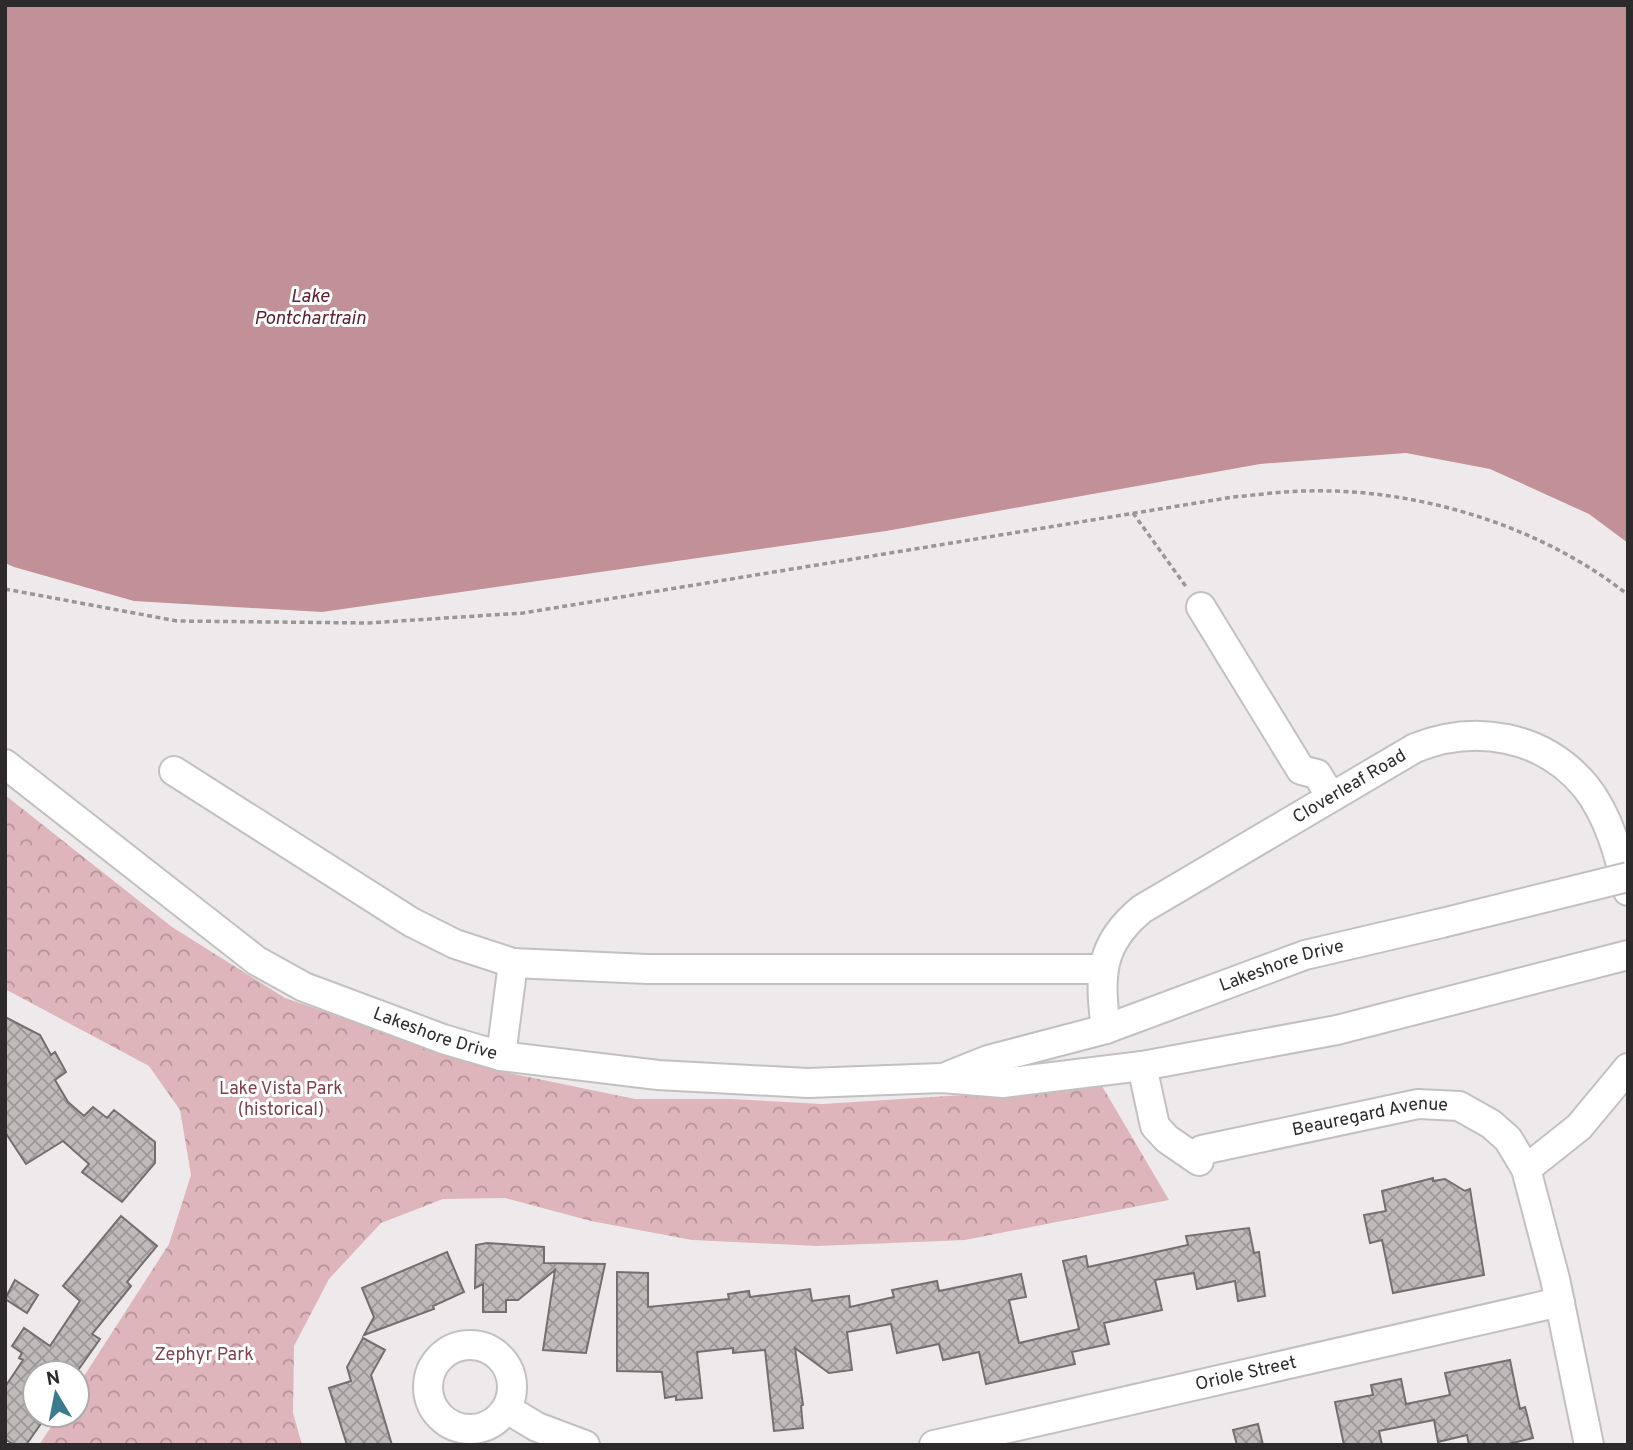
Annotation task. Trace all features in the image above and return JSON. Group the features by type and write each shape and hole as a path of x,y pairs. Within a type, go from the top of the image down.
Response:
{"street":[{"path":"1201,607 1301,770 1317,774 1331,797"},
{"name":"Cloverleaf Road","path":"1106,1029 1102,998 1103,969 1114,937 1142,909 1331,797 1432,741 1479,734 1512,740 1554,759 1586,787 1604,819 1618,851 1628,891"},
{"name":"Lakeshore Drive","path":"5,764 257,961 304,987 443,1039 501,1056 658,1075 808,1083 942,1078 1003,1083 1142,1066 1337,1030 1628,955"},
{"path":"174,771 411,922 455,944 513,963 647,969 1103,969"},
{"name":"Lakeshore Drive","path":"942,1078 988,1059 1106,1029 1305,955 1628,877"},
{"path":"501,1056 513,963"},
{"name":"Beauregard Avenue","path":"1142,1066 1155,1126 1167,1139 1199,1161 1202,1150 1270,1138 1396,1108 1443,1103 1474,1113 1491,1124 1508,1139 1526,1169 1560,1302 1589,1445"},
{"path":"1526,1169 1579,1127 1628,1069"},
{"name":"Oriole Street","path":"934,1445 1560,1302"},
{"path":"507,1409 537,1427 585,1445"}],"path":[{"path":"5,589 177,621 368,623 458,617 523,612 1233,497 1308,491 1385,495 1459,509 1555,550 1628,595"},
{"path":"1133,513 1201,607"}],"green space":[{"name":"Lake Vista Park (historical)","path":"5,795 172,927 285,998 495,1070 635,1099 732,1099 823,1104 1102,1086 1169,1200 965,1240 817,1246 692,1240 591,1221 505,1198 443,1199 381,1223 329,1279 294,1346 293,1413 302,1445 39,1445 50,1429 91,1429 91,1365 169,1244 191,1175 180,1110 149,1066 5,989"}],"water":[{"name":"Lake Pontchartrain","path":"5,5 1628,5 1628,543 1589,514 1490,469 1406,453 1260,464 886,531 322,612 134,601 14,567 5,563"}],"building":[{"path":"5,1017 40,1035 51,1055 55,1052 66,1072 55,1080 68,1102 84,1116 93,1107 107,1118 114,1110 155,1142 155,1163 122,1202 82,1172 89,1164 63,1141 26,1164 5,1132"},
{"path":"1433,1178 1433,1181 1445,1179 1465,1191 1470,1189 1484,1275 1393,1293 1382,1240 1370,1243 1364,1215 1386,1211 1382,1191"},
{"path":"121,1216 157,1246 127,1282 131,1286 92,1334 100,1339 86,1359 19,1358 22,1353 12,1346 24,1328 50,1346 80,1301 63,1286"},
{"path":"1249,1228 1254,1253 1259,1252 1265,1296 1238,1301 1235,1281 1197,1289 1194,1273 1155,1280 1162,1310 1104,1323 1109,1344 1072,1352 1075,1364 986,1384 979,1352 943,1360 939,1344 897,1353 891,1324 847,1332 852,1370 829,1373 795,1348 803,1405 803,1428 774,1431 765,1350 733,1353 733,1348 697,1352 702,1398 665,1398 662,1372 617,1371 617,1272 648,1273 648,1307 729,1299 728,1294 749,1291 750,1297 810,1289 812,1301 849,1296 850,1307 894,1297 892,1290 937,1281 939,1291 1021,1274 1026,1297 1009,1300 1019,1343 1079,1329 1063,1261 1086,1256 1088,1267 1188,1245 1186,1236"},
{"path":"487,1243 544,1247 544,1263 605,1264 586,1353 543,1350 555,1270 518,1300 506,1300 506,1312 483,1312 483,1284 475,1288 476,1245"},
{"path":"447,1252 464,1292 433,1306 434,1309 364,1335 374,1317 362,1288"},
{"path":"15,1280 38,1295 27,1313 5,1299"},
{"path":"363,1338 385,1350 371,1375 392,1445 347,1445 329,1388 351,1381 347,1367"},
{"path":"1510,1360 1520,1409 1525,1407 1533,1438 1504,1445 1469,1445 1467,1435 1438,1442 1434,1420 1379,1431 1382,1445 1344,1445 1335,1402 1373,1395 1371,1385 1401,1379 1406,1404 1450,1395 1445,1373"},
{"path":"21,1363 21,1429 37,1429 26,1445 14,1445 5,1439 5,1387"},
{"path":"1258,1424 1263,1445 1237,1445 1233,1430"}],"park label":[{"name":"Zephyr Park","path":"204,1355"}]}
